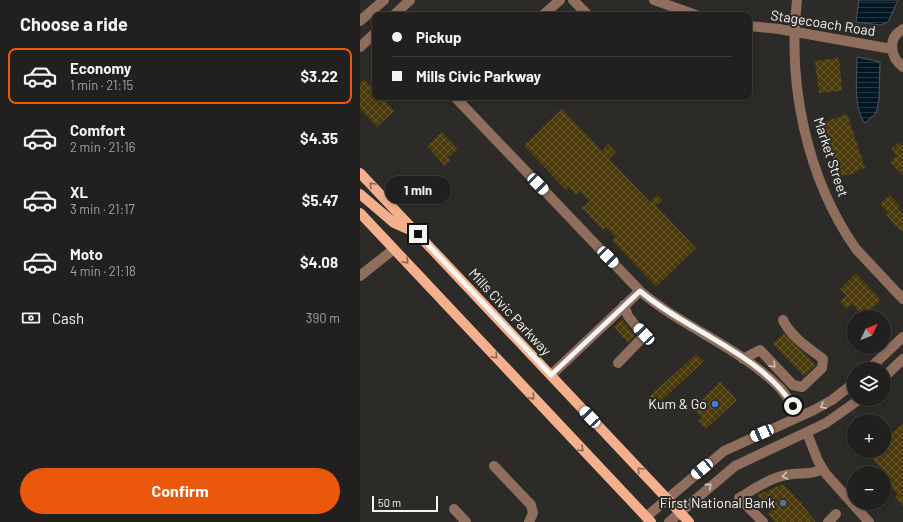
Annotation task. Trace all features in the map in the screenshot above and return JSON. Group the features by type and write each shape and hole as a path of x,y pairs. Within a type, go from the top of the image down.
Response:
{"main road":[{"name":"Mills Civic Parkway","path":"360,173 689,522"},
{"path":"360,194 394,223 418,234"},
{"path":"360,213 554,421 648,519"}],"street":[{"path":"360,21 384,0"},
{"path":"400,12 410,0"},
{"path":"546,12 560,0"},
{"path":"573,0 585,12"},
{"path":"654,0 688,12"},
{"name":"Market Street","path":"796,0 795,73 805,132 828,197 836,215 856,249 903,299"},
{"name":"Stagecoach Road","path":"752,26 892,49"},
{"path":"903,29 895,36 892,49 893,56 903,67"},
{"path":"360,47 372,36"},
{"path":"458,100 640,291 660,307 743,359 779,387 799,417"},
{"path":"360,276 394,249"},
{"path":"551,375 640,291"},
{"path":"618,364 644,336 628,316 624,305"},
{"path":"743,359 760,350 792,385 802,387 822,368 823,359 796,337 787,327 784,320"},
{"path":"876,362 903,337"},
{"path":"891,370 903,359"},
{"path":"648,519 667,498 724,451 799,417 832,400 847,388"},
{"path":"669,522 735,466 807,433 843,413 852,406"},
{"path":"807,433 823,469 869,522"},
{"path":"494,466 531,505 533,513 529,522"},
{"path":"763,522 739,498 768,482 787,474 810,474 823,469"},
{"path":"454,509 466,522"},
{"path":"828,522 836,514"}],"water":[{"path":"859,0 898,0 888,22 880,25 856,22"},
{"path":"857,57 880,62 879,100 876,113 865,123 861,117 857,101"}],"building":[{"path":"839,58 842,91 819,93 815,61"},
{"path":"364,79 372,87 372,100 384,100 394,111 377,127 360,109 360,83"},
{"path":"562,109 602,151 608,144 616,152 609,159 650,202 657,195 663,200 656,206 696,248 656,287 612,240 615,237 606,227 603,230 582,208 589,201 580,191 576,195 569,187 566,190 524,146"},
{"path":"847,114 865,168 858,170 859,172 840,177 821,123"},
{"path":"442,132 458,149 448,158 450,160 445,166 427,146"},
{"path":"899,142 903,146 903,175 890,162 897,156 891,149"},
{"path":"890,195 900,206 898,209 903,214 903,233 886,215 888,213 880,204"},
{"path":"856,273 881,300 870,310 858,310 852,304 846,309 840,301 846,295 840,289"},
{"path":"622,319 635,336 628,343 614,327"},
{"path":"784,333 816,365 804,376 773,344"},
{"path":"696,354 704,361 657,405 649,397"},
{"name":"Kum & Go","path":"720,382 737,400 706,429 698,421 702,418 693,408"},
{"path":"903,423 903,506 895,497 898,495 891,487 891,466 879,466 872,458 891,458 891,434"},
{"name":"First National Bank","path":"783,484 816,522 775,522 768,514 771,511 757,495"}],"place":[{"name":"Kum & Go","path":"715,404"},
{"name":"First National Bank","path":"783,503"}],"route":[{"path":"418,234 551,375 640,291 669,313 683,320 748,362 779,387 793,406"}]}
